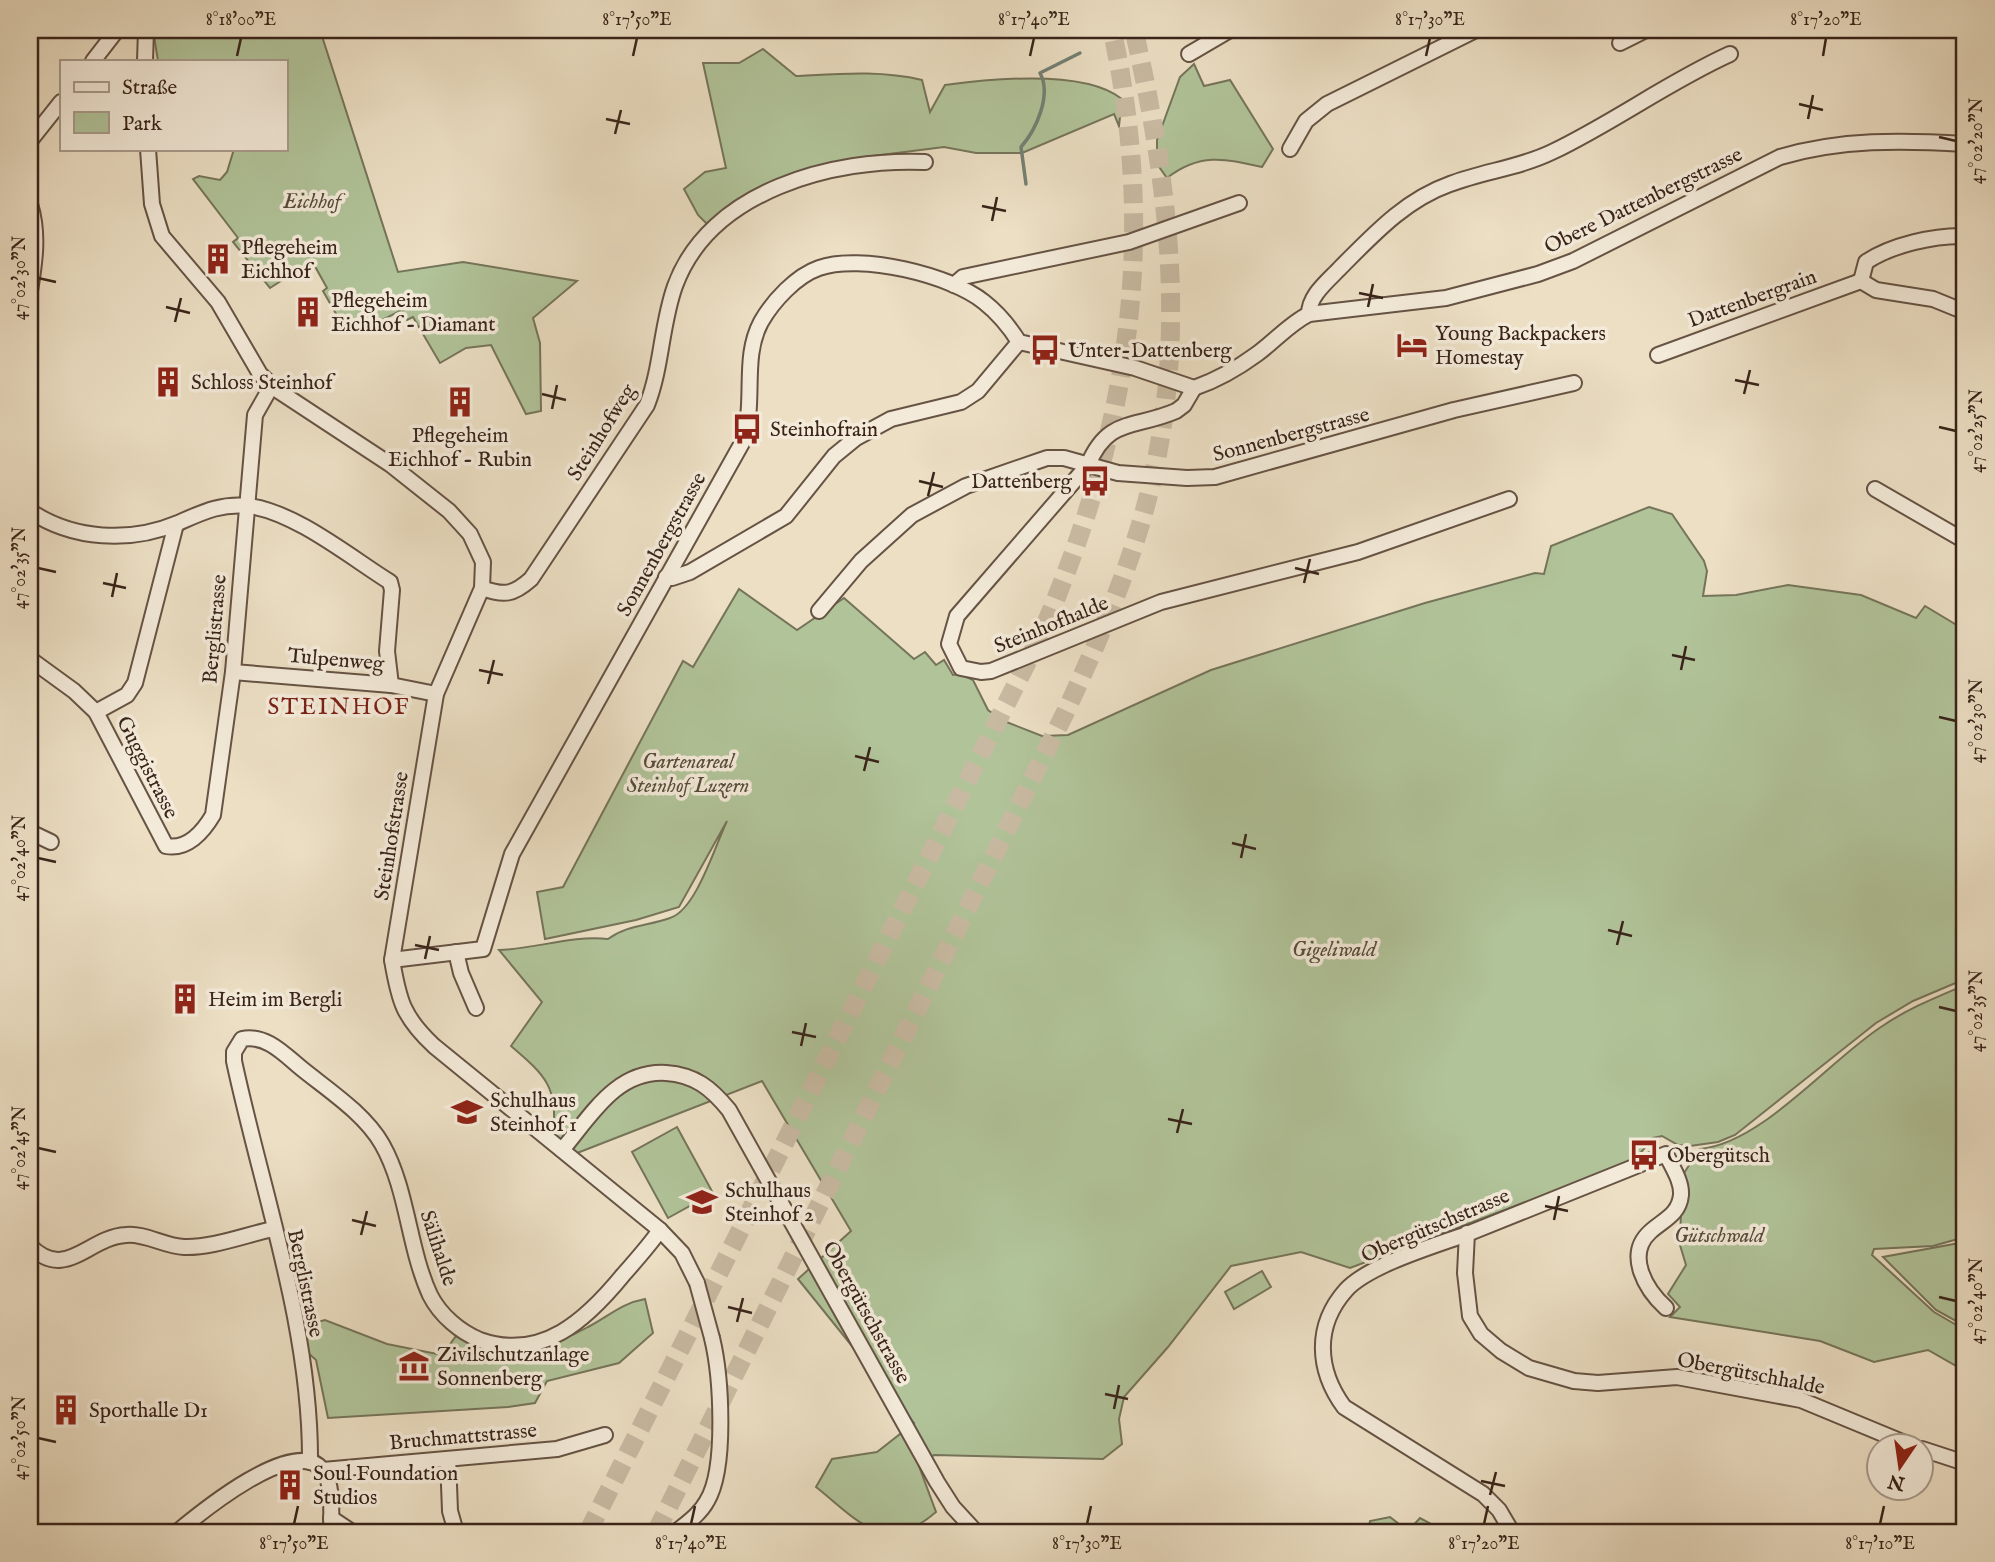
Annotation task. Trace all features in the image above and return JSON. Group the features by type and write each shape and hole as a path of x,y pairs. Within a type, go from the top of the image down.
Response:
{"street":[{"path":"94,60 117,30"},
{"path":"145,60 146,30"},
{"path":"1189,54 1230,30"},
{"path":"1290,149 1306,121 1326,104 1476,30"},
{"path":"1620,43 1646,30"},
{"path":"1309,314 1309,305 1319,289 1390,218 1412,202 1450,184 1507,170 1553,152 1681,76 1730,54"},
{"path":"30,141 60,103"},
{"name":"Obere Dattenbergstrasse","path":"1194,388 1231,371 1309,314 1446,298 1538,274 1573,261 1755,168 1794,153 1895,139 1965,144"},
{"name":"Steinhofstrasse","path":"148,150 152,204 162,236 218,302 260,374 272,386 391,465 461,522 481,556 485,569 482,588 436,694 392,960 398,997 405,1015 417,1030 660,1230 682,1253 697,1283 712,1338 720,1391 713,1487 700,1511 676,1532"},
{"name":"Steinhofweg","path":"482,588 502,595 516,592 531,579 647,405 654,386 662,335 676,284 697,248 723,217 772,191 847,166 891,160 925,162"},
{"path":"954,285 963,277 1129,242 1239,203"},
{"path":"30,204 35,220 36,259 30,291"},
{"path":"1965,236 1922,242 1875,256 1866,262 1861,281 1876,290 1933,299 1965,312"},
{"name":"Sonnenbergstrasse","path":"392,960 483,949 512,855 742,443 750,415 752,350 761,323 780,296 820,268 843,264 872,264 954,285 982,300 1003,319 1018,342"},
{"name":"Dattenbergrain","path":"1658,355 1861,281"},
{"path":"666,577 672,578 690,572 786,516 834,456 856,438 891,419 961,402 978,391 1018,342 1135,368 1194,388 1184,405 1176,411 1107,434 1101,439 1088,465 1047,458 966,486 912,515 862,561 819,611"},
{"name":"Sonnenbergstrasse","path":"1088,465 1118,472 1187,478 1215,477 1454,410 1574,383"},
{"name":"Berglistrasse","path":"163,843 170,847 178,846 193,839 205,828 213,815 233,672 256,415 272,386"},
{"name":"Steinhofhalde","path":"1088,465 957,616 949,644 961,668 991,671 1161,602 1358,552 1509,499"},
{"path":"1875,489 1965,541"},
{"path":"30,511 65,529 92,536 151,532 222,505 246,506 282,516 390,582 387,650 391,685"},
{"path":"96,712 127,695 135,683 176,524"},
{"name":"Guggistrasse","path":"30,659 74,691 96,712 163,843"},
{"name":"Tulpenweg","path":"233,672 391,685 436,694"},
{"path":"30,832 51,842"},
{"path":"456,952 461,973 476,1008"},
{"name":"Sälihalde","path":"242,1039 260,1038 277,1048 355,1113 380,1141 392,1165 423,1276 437,1306 462,1331 491,1343 510,1346 546,1341 572,1328 606,1296 660,1230"},
{"name":"Berglistrasse","path":"242,1039 234,1052 234,1061 273,1229 310,1412 310,1462"},
{"name":"Obergütschstrasse","path":"562,1150 607,1096 632,1078 653,1072 680,1074 698,1080 713,1091 729,1110 937,1482 953,1507 976,1532"},
{"name":"Obergütschstrasse","path":"1512,1532 1499,1510 1483,1494 1344,1407 1332,1390 1322,1359 1326,1323 1348,1288 1409,1254 1666,1154 1679,1180 1681,1197 1672,1215 1647,1235 1638,1258 1650,1290 1666,1308"},
{"path":"30,1246 45,1257 64,1260 113,1236 130,1234 173,1246 188,1247 273,1229"},
{"name":"Obergütschhalde","path":"1467,1233 1465,1273 1470,1316 1481,1334 1500,1351 1529,1368 1554,1377 1598,1383 1677,1377 1801,1400 1877,1432"},
{"name":"Bruchmattstrasse","path":"323,1470 557,1449 605,1435"},
{"path":"1936,1454 1965,1463"},
{"path":"448,1459 450,1511 456,1532"},
{"path":"177,1532 237,1486 292,1462 310,1462 323,1470 327,1480 331,1525 352,1532"}],"green space":[{"name":"Eichhof","path":"153,30 320,30 398,272 463,262 577,281 533,318 540,343 541,411 526,414 491,345 466,348 440,363 413,317 407,320 402,310 356,333 350,322 343,326 323,291 327,288 312,261 270,288 233,242 238,238 193,179 199,176 220,180 227,172 234,150 287,150 287,60 158,60"},
{"path":"763,49 796,76 875,74 922,80 930,112 945,85 1036,78 1085,83 1122,99 1119,126 1114,114 1022,153 976,153 944,147 857,158 814,171 711,228 698,215 684,189 705,172 726,168 703,63 739,63"},
{"path":"1194,64 1204,86 1230,80 1273,149 1262,167 1236,161 1201,161 1190,164 1167,178 1157,164 1157,140 1180,77"},
{"name":"Gigeliwald","path":"1649,507 1672,514 1704,561 1707,571 1703,596 1736,595 1788,585 1861,595 1916,618 1925,606 1965,630 1965,979 1913,1001 1876,1023 1735,1135 1718,1142 1690,1146 1678,1145 1662,1136 1653,1138 1633,1162 1350,1268 1301,1252 1231,1266 1168,1347 1124,1397 1119,1419 1122,1444 1103,1459 934,1455 919,1466 936,1512 918,1525 901,1532 887,1533 859,1522 846,1512 816,1487 832,1459 877,1452 914,1423 798,1279 851,1231 762,1081 572,1155 553,1134 553,1105 547,1084 533,1066 511,1046 542,1002 499,950 567,940 608,939 630,928 670,918 688,903 704,876 727,821 679,907 636,920 545,939 537,892 563,887 683,661 693,667 739,589 797,630 844,598 914,659 925,652 936,665 944,660 953,675 960,674 973,680 988,710 1004,721 1042,736 1068,735 1211,670 1425,603 1535,573 1544,574 1551,546"},
{"name":"Gütschwald","path":"1965,985 1965,1237 1933,1246 1874,1249 1872,1255 1934,1312 1965,1330 1965,1371 1928,1350 1874,1362 1820,1341 1670,1317 1680,1307 1668,1294 1686,1265 1680,1245 1682,1176 1700,1149 1724,1143 1748,1132 1795,1098 1884,1025 1913,1008"},
{"path":"677,1127 713,1193 668,1218 632,1152"},
{"path":"1965,1242 1965,1326 1936,1310 1883,1257"},
{"path":"1262,1271 1271,1287 1234,1309 1225,1292"},
{"path":"645,1299 653,1333 619,1363 547,1381 535,1403 508,1407 328,1418 316,1360 307,1352 302,1326 325,1320 387,1344 442,1355 456,1336 486,1349 515,1351 566,1338 622,1307"},
{"path":"1390,1517 1408,1531 1420,1518 1446,1532 1368,1532 1370,1521"}],"waterway":[{"path":"1026,184 1021,147 1041,112 1044,91 1040,73 1080,53"}],"tunnel":[{"path":"588,1532 1040,637 1070,562 1095,488 1113,414 1126,339 1133,264 1133,188 1126,110 1112,30"},
{"path":"656,1532 1066,711 1108,616 1142,519 1157,457 1166,396 1170,274 1158,153 1134,30"}],"place":[{"name":"Pflegeheim Eichhof","path":"218,259"},
{"name":"Pflegeheim Eichhof - Diamant","path":"308,312"},
{"name":"Young Backpackers Homestay","path":"1412,345"},
{"name":"Unter-Dattenberg","path":"1045,350"},
{"name":"Schloss Steinhof","path":"168,382"},
{"name":"Pflegeheim Eichhof - Rubin","path":"460,402"},
{"name":"Steinhofrain","path":"747,429"},
{"name":"Dattenberg","path":"1095,481"},
{"name":"Heim im Bergli","path":"185,999"},
{"name":"Schulhaus Steinhof 1","path":"467,1112"},
{"name":"Obergütsch","path":"1644,1155"},
{"name":"Schulhaus Steinhof 2","path":"702,1202"},
{"name":"Zivilschutzanlage Sonnenberg","path":"414,1366"},
{"name":"Sporthalle D1","path":"66,1410"},
{"name":"Soul Foundation Studios","path":"290,1485"}],"district":[{"name":"STEINHOF","path":"339,706"}],"park label":[{"name":"Gartenareal Steinhof Luzern","path":"688,773"}]}
